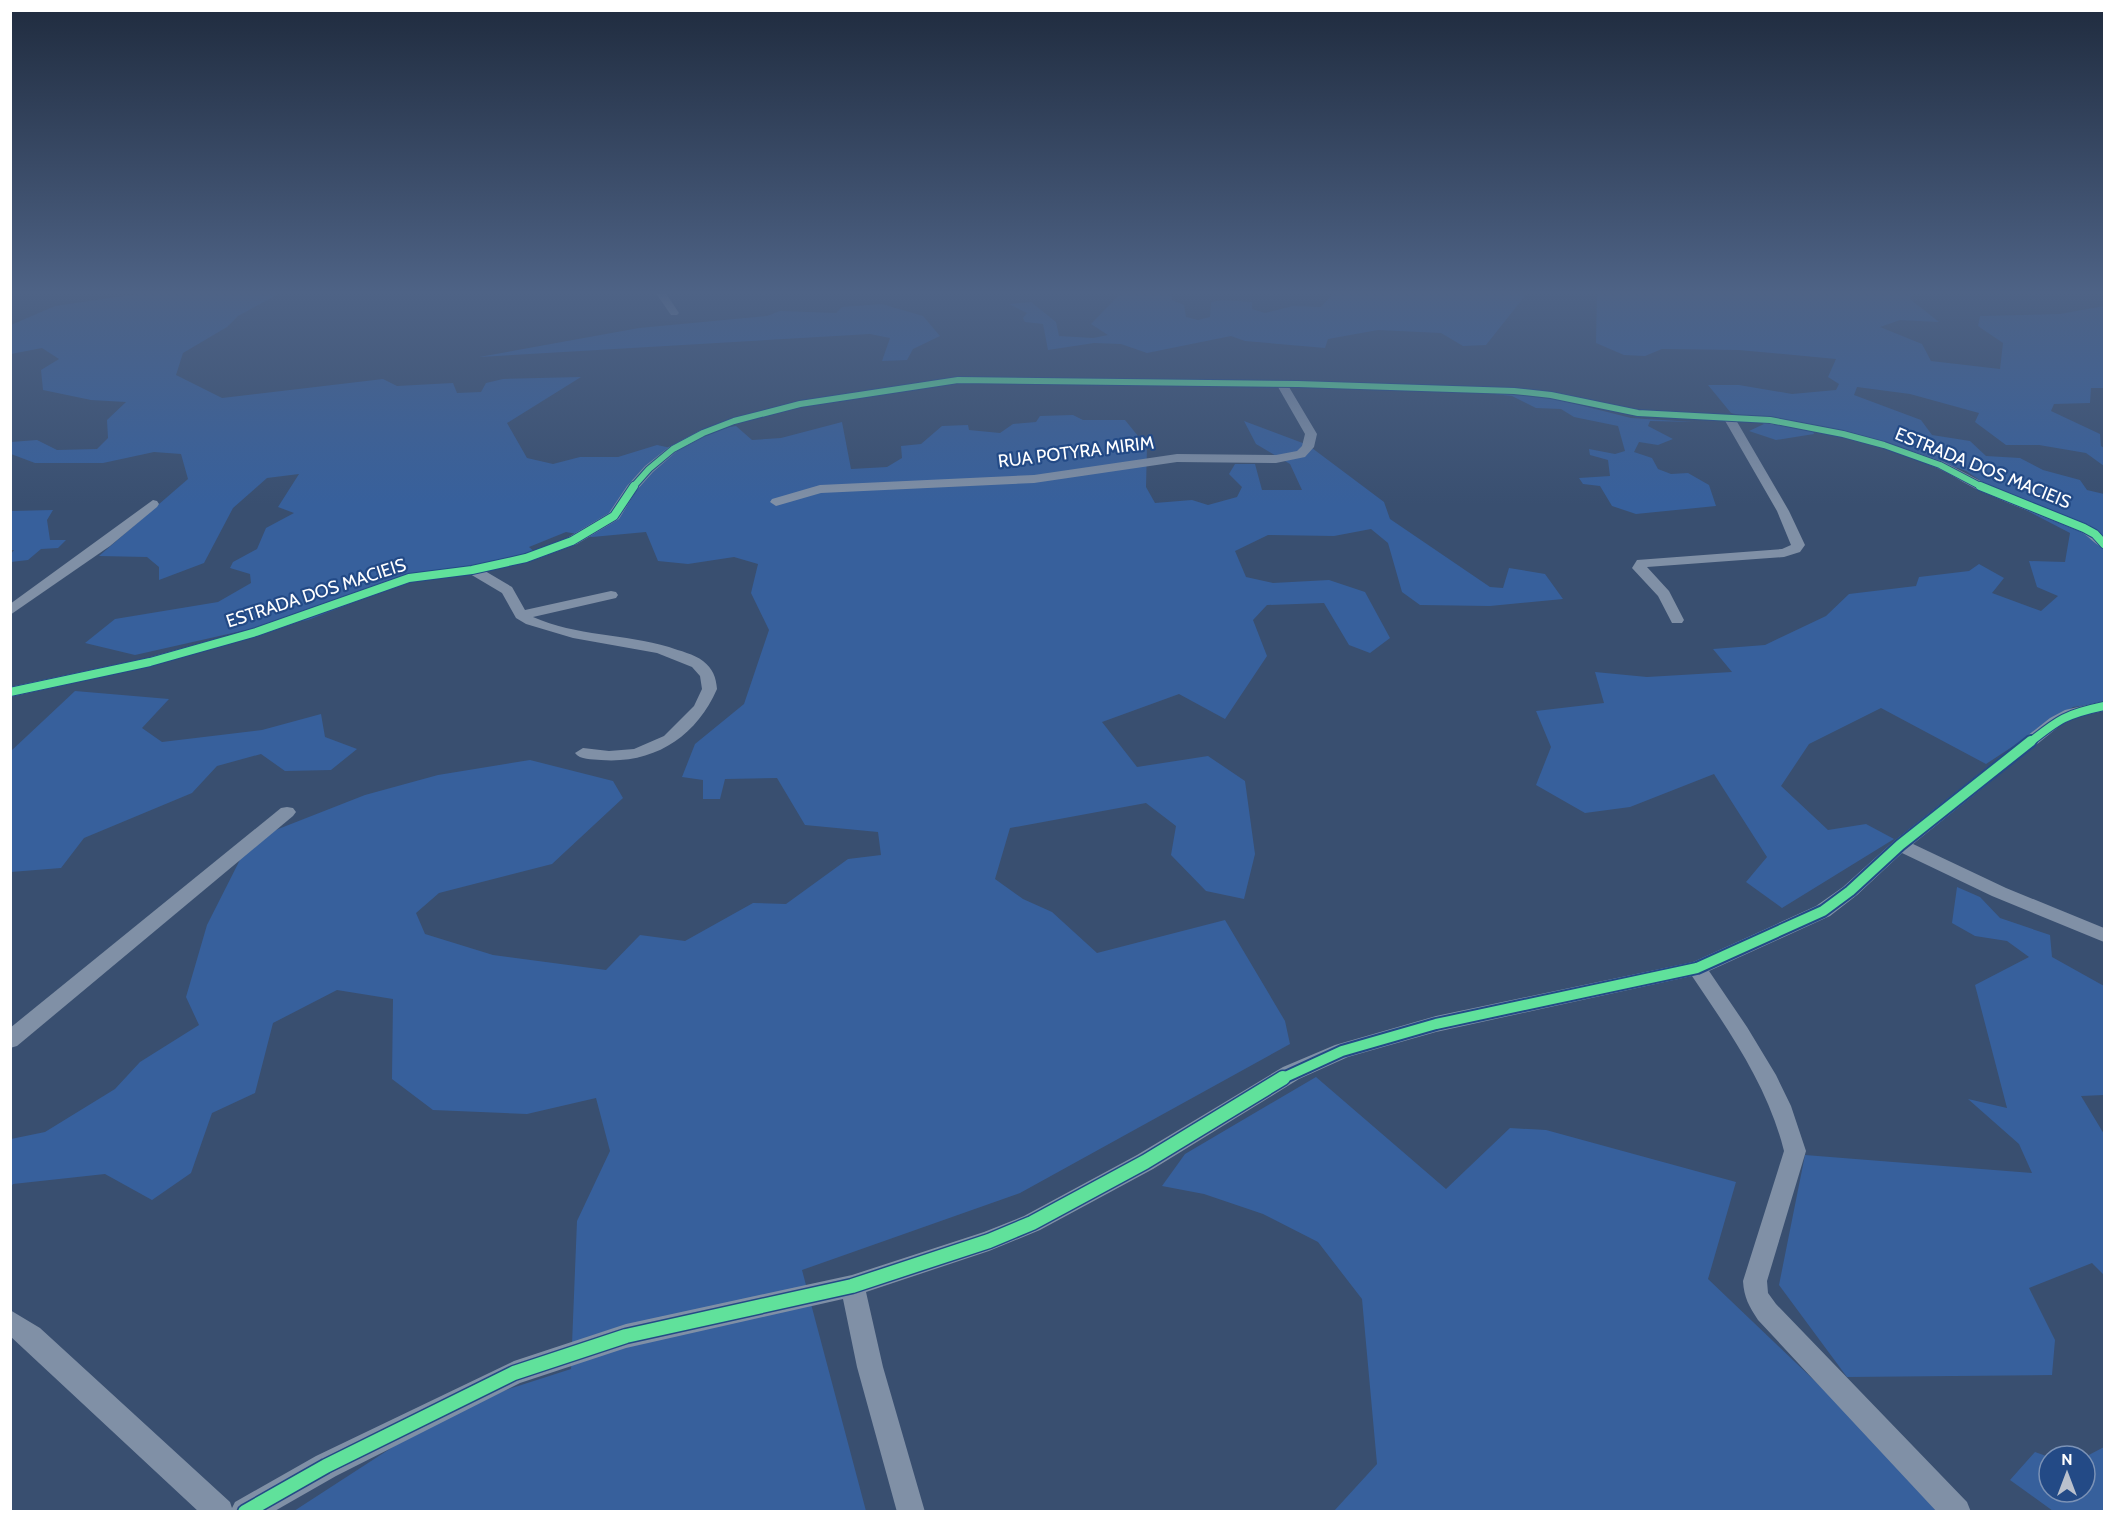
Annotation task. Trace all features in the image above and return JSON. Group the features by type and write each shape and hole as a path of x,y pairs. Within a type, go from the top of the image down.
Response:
{"street":[{"name":"ESTRADA DOS MACIEIS","path":"10,692 150,662 284,623 350,597 409,578 472,570 526,558 572,541 614,516 639,480 679,445 734,421 800,404 876,391 973,379 1282,384 1514,391 1551,395 1638,413 1728,416 1819,429 1884,445 1940,465 1992,492 2076,524 2095,534 2104,544"},
{"name":"RUA POTYRA MIRIM","path":"776,502 820,489 1034,479 1177,458 1252,460 1293,456 1308,447 1311,434 1282,384"},
{"path":"1677,620 1664,594 1639,568 1642,563 1784,553 1795,549 1798,545 1795,534 1728,416"},
{"path":"10,611 105,543 153,504"},
{"path":"472,570 507,590 521,615 549,627 668,649 685,655 704,669 710,685 705,704 691,721 659,747 616,757 583,753"},
{"path":"521,615 611,595"},
{"path":"245,1512 326,1466 514,1373 626,1336 852,1286 989,1241 1032,1223 1145,1162 1291,1073 1342,1051 1436,1024 1697,968 1823,911 1850,891 1900,845 2056,721 2071,713 2104,706"},
{"path":"10,1040 287,812"},
{"path":"1900,845 1999,892 2104,934"},
{"path":"1697,968 1718,998 1778,1100 1792,1132 1795,1151 1755,1281 1756,1296 1767,1312 1957,1512"},
{"path":"852,1286 870,1367 910,1512"},
{"path":"10,1321 31,1336 220,1512"}],"shaded area":[{"path":"52,363 180,363 176,375 222,398 383,379 397,386 453,383 457,393 481,392 486,383 503,379 581,377 507,423 527,458 553,464 580,457 618,457 657,445 671,448 710,430 736,426 752,440 781,438 842,422 851,469 887,467 902,458 901,446 921,444 942,426 968,425 969,430 1000,433 1013,424 1036,422 1040,416 1073,415 1083,420 1125,420 1147,447 1146,487 1155,503 1192,500 1208,505 1237,497 1242,487 1229,474 1235,464 1255,464 1262,490 1302,490 1290,464 1256,444 1244,421 1308,445 1384,502 1390,519 1490,587 1503,588 1509,568 1545,574 1563,599 1490,606 1420,605 1402,592 1388,543 1371,529 1334,536 1268,535 1235,551 1246,577 1273,583 1329,580 1365,592 1390,638 1370,653 1349,645 1324,603 1267,605 1253,620 1267,656 1225,719 1179,694 1102,722 1137,767 1208,756 1245,781 1255,854 1244,899 1206,891 1171,855 1176,826 1146,803 1010,828 995,879 1023,899 1052,912 1097,953 1225,920 1285,1021 1290,1044 1020,1193 802,1270 866,1511 294,1511 456,1406 571,1369 577,1221 610,1151 596,1098 527,1114 433,1110 392,1079 393,999 337,990 273,1023 255,1093 212,1113 191,1173 152,1200 105,1174 13,1184 11,1187 11,1139 45,1132 115,1089 140,1062 199,1025 186,997 207,925 250,840 365,795 438,775 530,760 613,781 623,798 552,864 439,893 416,913 425,934 493,955 606,970 640,935 685,941 753,903 786,904 848,859 881,855 878,832 805,825 777,778 725,779 720,799 703,799 703,780 682,777 695,744 744,704 769,630 751,593 758,564 734,557 688,564 658,561 646,532 592,537 566,532 529,547 539,556 478,574 414,579 308,620 259,627 135,655 85,643 115,619 218,602 251,583 250,574 230,568 233,562 257,549 266,528 294,513 278,507 299,474 267,478 233,508 204,563 159,580 159,567 147,557 99,556 188,479 181,454 154,452 103,463 35,463 11,454 11,442 37,440 57,450 97,449 108,438 107,420 126,402 91,400 43,390 41,370"},
{"path":"1834,363 1948,363 2000,369 2001,363 2104,363 2104,388 2091,388 2090,403 2054,404 2051,411 2100,434 2101,446 2104,448 2104,466 2086,453 2039,445 2006,445 1975,422 1979,413 1910,394 1857,387 1854,395 1921,420 1932,435 1970,441 1986,456 2020,458 2043,470 2080,480 2087,490 2104,494 2104,703 2073,707 1986,764 1881,708 1809,744 1781,786 1828,830 1866,824 1894,839 1782,908 1746,882 1767,857 1714,774 1630,807 1585,813 1536,785 1551,747 1536,711 1604,703 1595,672 1647,677 1732,672 1713,649 1765,645 1826,616 1849,594 1916,586 1919,577 1969,571 1979,564 2004,578 1992,593 2041,611 2058,596 2037,587 2029,561 2065,562 2070,533 2018,506 1966,471 1882,442 1811,425 1814,434 1776,440 1749,431 1764,424 1757,419 1731,413 1708,385 1739,385 1792,394 1836,390 1839,384 1828,377"},
{"path":"1485,393 1540,395 1631,418 1694,422 1650,421 1648,426 1673,439 1658,445 1639,442 1634,452 1652,458 1658,469 1671,474 1688,473 1709,485 1716,506 1636,514 1612,506 1600,486 1583,484 1579,478 1610,476 1608,460 1590,455 1589,449 1615,454 1625,451 1618,426 1574,417 1561,409 1536,408 1512,396"},
{"path":"53,510 47,520 50,540 66,540 58,548 41,549 28,560 11,562 11,554 14,550 11,550 11,511"},
{"path":"75,691 169,699 142,728 162,742 262,730 321,714 325,737 357,749 331,770 285,771 261,754 217,766 192,793 84,838 61,868 11,872 11,751"},
{"path":"1957,887 1980,897 2000,918 2050,935 2052,957 2104,986 2104,1095 2081,1096 2104,1134 2104,1275 2092,1263 2029,1288 2055,1340 2052,1375 1847,1377 1779,1285 1805,1155 2032,1173 2019,1144 1968,1099 2007,1108 1975,985 2029,957 2007,941 1975,936 1952,923"},
{"path":"1316,1077 1446,1189 1510,1128 1546,1130 1736,1182 1708,1279 1886,1449 1936,1511 1334,1511 1377,1464 1362,1299 1318,1242 1263,1214 1204,1194 1162,1186 1185,1154"},
{"path":"2104,1447 2104,1511 2053,1511 2043,1504 2097,1504 2097,1451"},
{"path":"2035,1452 2037,1453 2037,1499 2010,1480"}],"cycle path":[{"path":"10,692 150,662 256,632 409,578 472,570 526,558 572,541 614,516 631,489 649,469 673,449 703,433 734,421 800,404 958,380 1298,384 1514,391 1551,395 1638,413 1770,420 1843,434 1884,445 1940,465 1992,492 2084,528 2095,534 2104,544"},
{"path":"245,1512 326,1466 514,1373 626,1336 852,1286 989,1241 1032,1223 1145,1162 1291,1073 1342,1051 1436,1024 1697,968 1823,911 1850,891 1900,845 2056,721 2071,713 2104,706"}]}
